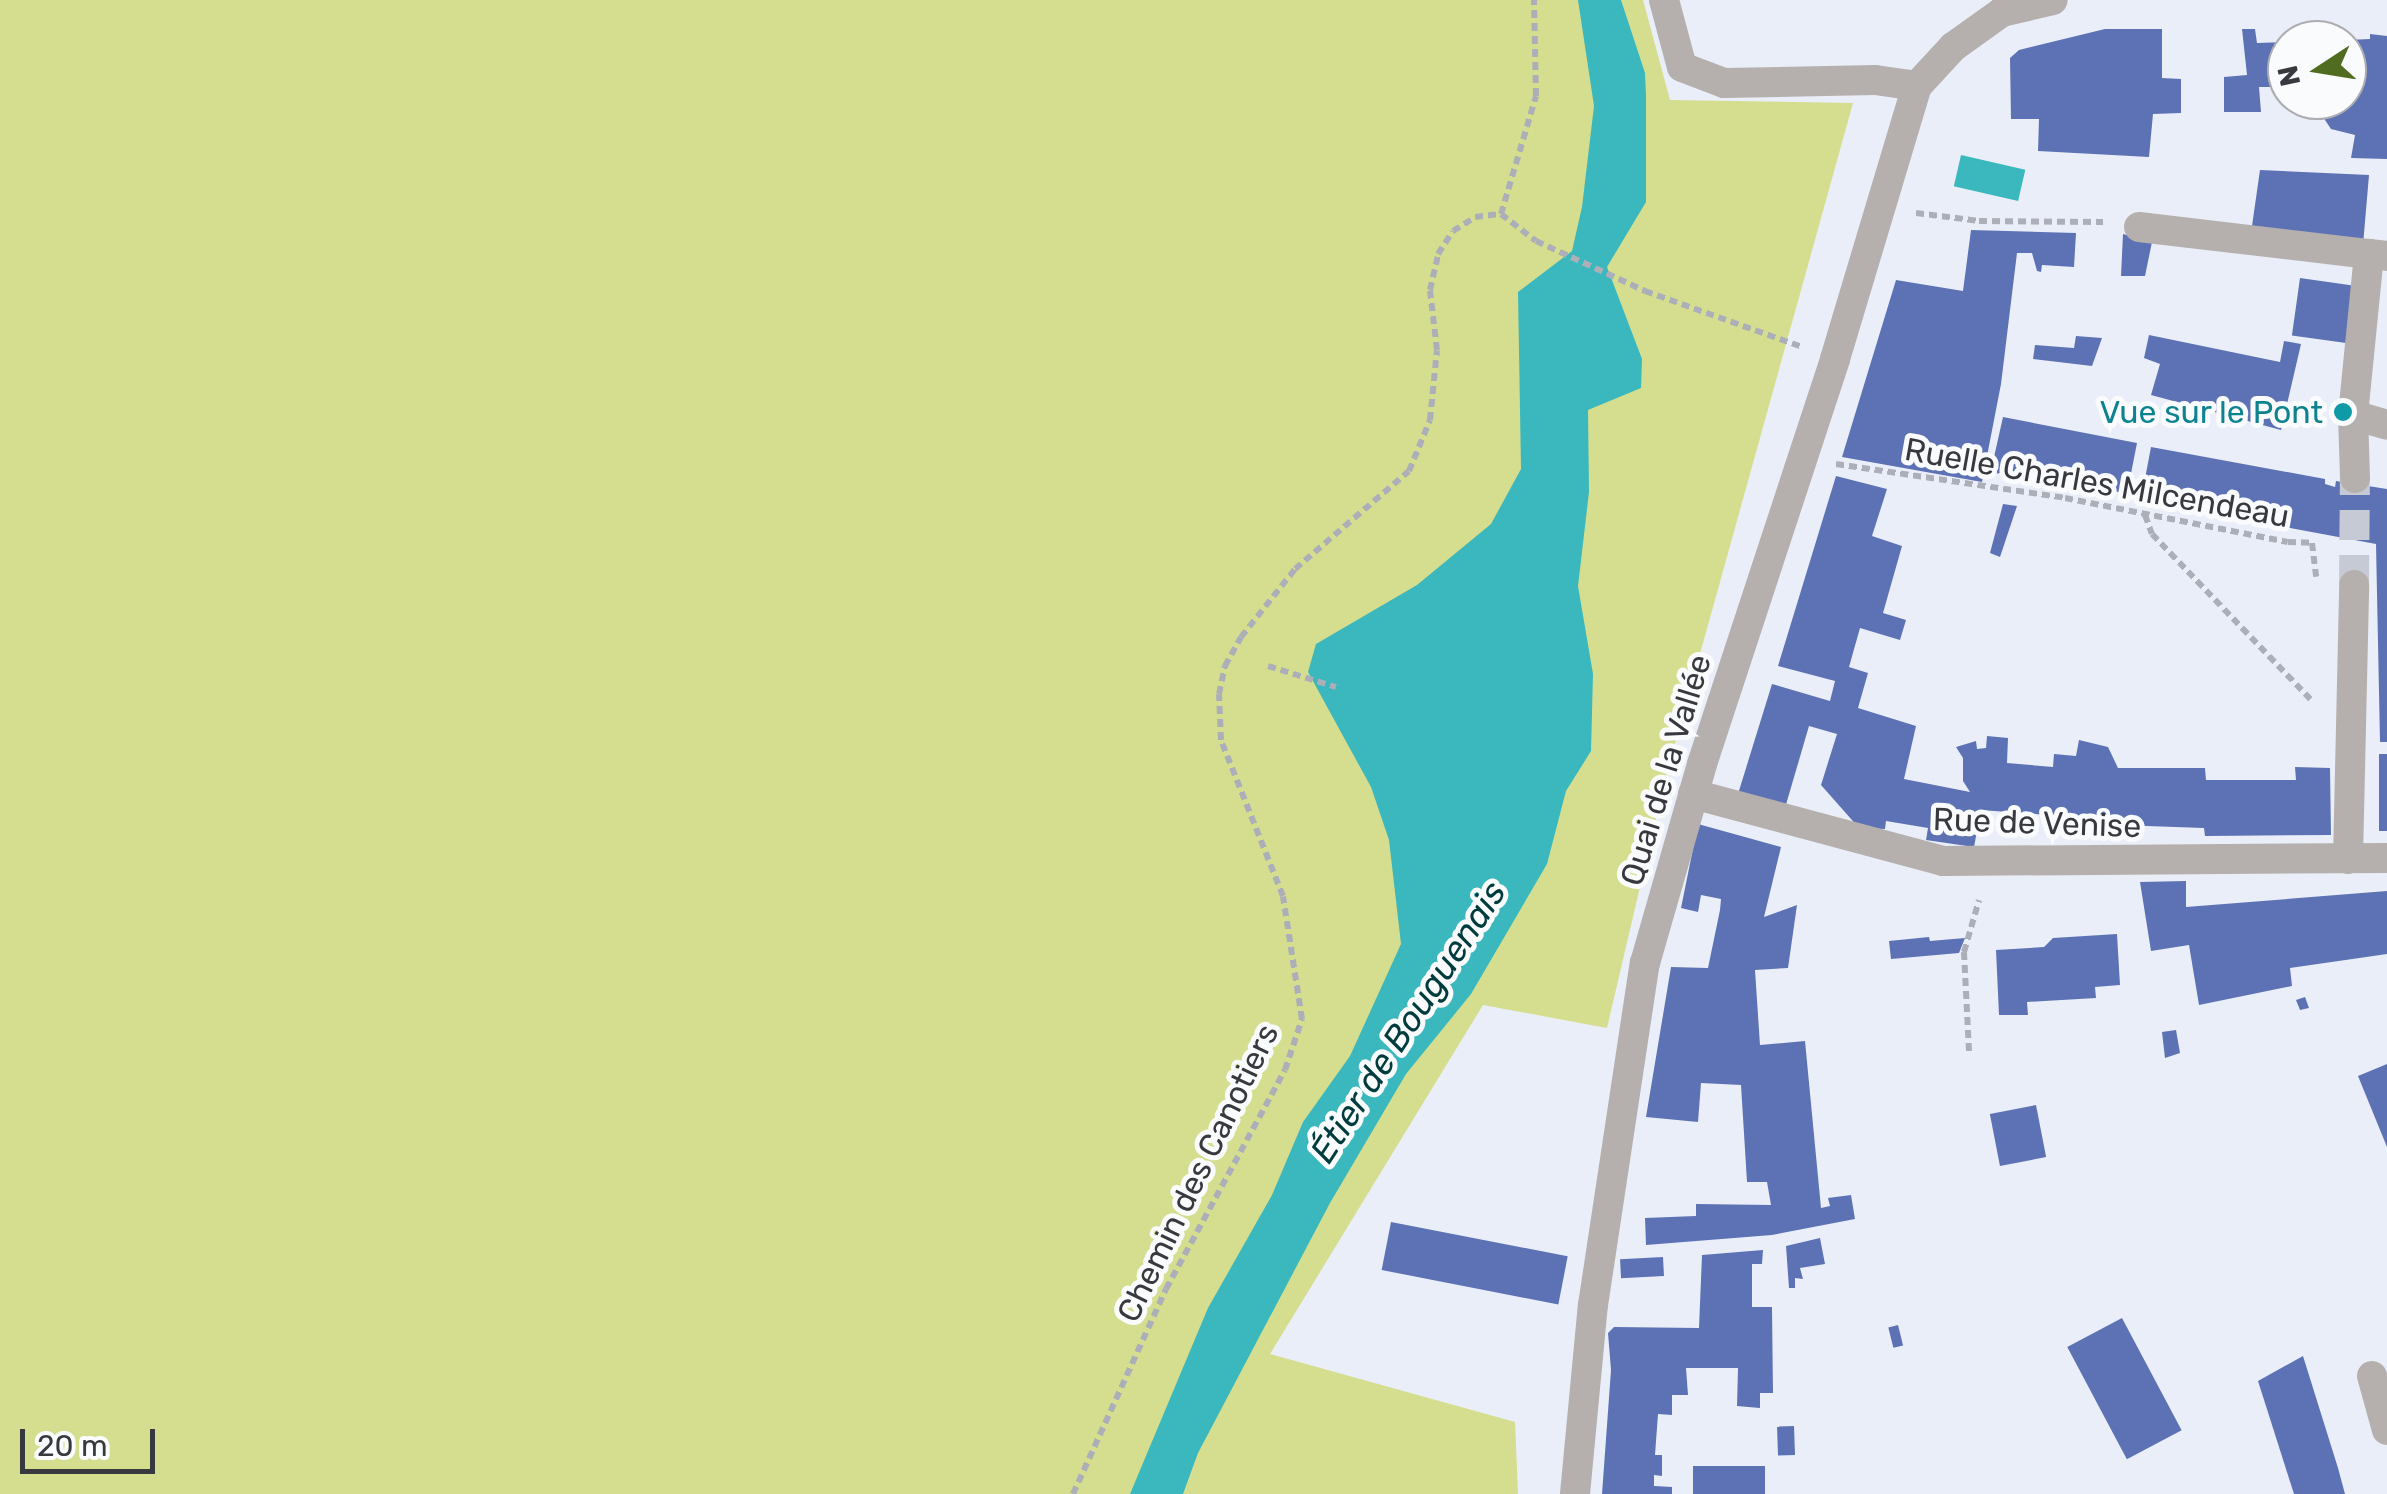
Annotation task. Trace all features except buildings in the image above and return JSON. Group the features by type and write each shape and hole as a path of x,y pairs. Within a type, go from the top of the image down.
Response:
{"street":[{"path":"1664,0 1682,67 1724,83 1875,80 1917,86 1953,47 2002,12 2053,0"},
{"name":"Quai de la Vallée","path":"1575,1494 1593,1305 1644,962 1693,794 1800,458 1836,359 1917,86"},
{"path":"2139,227 2378,255 2352,415 2355,478"},
{"path":"2352,415 2387,425"},
{"path":"2348,859 2354,585"},
{"name":"Rue de Venise","path":"1693,794 1943,861 2387,858"},
{"path":"2372,1376 2387,1430"}],"path":[{"path":"1534,0 1536,96 1501,214 1536,241 1645,291 1836,359"},
{"path":"1882,202 1918,214 1979,221 2058,219 2139,227"},
{"name":"Chemin des Canotiers","path":"1073,1494 1166,1289 1285,1070 1302,1019 1283,896 1221,740 1219,694 1225,666 1241,637 1295,569 1409,471 1430,420 1437,350 1430,290 1438,254 1453,232 1476,217 1501,214"},
{"name":"Ruelle Charles Milcendeau","path":"1800,458 2312,543 2317,579 2354,585"},
{"path":"2144,514 2152,534 2321,710 2350,719"},
{"path":"1268,666 1336,687"},
{"path":"1969,1052 1964,952 1976,902 1984,895"}],"green space":[{"path":"0,0 1643,0 1670,100 1853,103 1665,780 1607,1028 1483,1005 1270,1354 1515,1422 1518,1494 0,1494"}],"water":[{"name":"Étier de Bouguenais","path":"1578,0 1621,0 1645,73 1646,96 1646,202 1607,267 1642,359 1641,388 1588,410 1589,492 1578,586 1593,674 1591,751 1566,791 1547,864 1471,994 1406,1074 1330,1203 1198,1453 1183,1494 1130,1494 1208,1308 1272,1195 1303,1122 1350,1056 1401,944 1389,840 1371,787 1308,672 1316,644 1417,585 1491,524 1521,469 1518,292 1572,251 1582,207 1594,106"},
{"path":"1961,155 2025,170 2018,201 1954,186"}],"tunnel":[{"path":"2354,585 2355,478"}],"place":[{"name":"Vue sur le Pont","path":"2343,412"}]}
